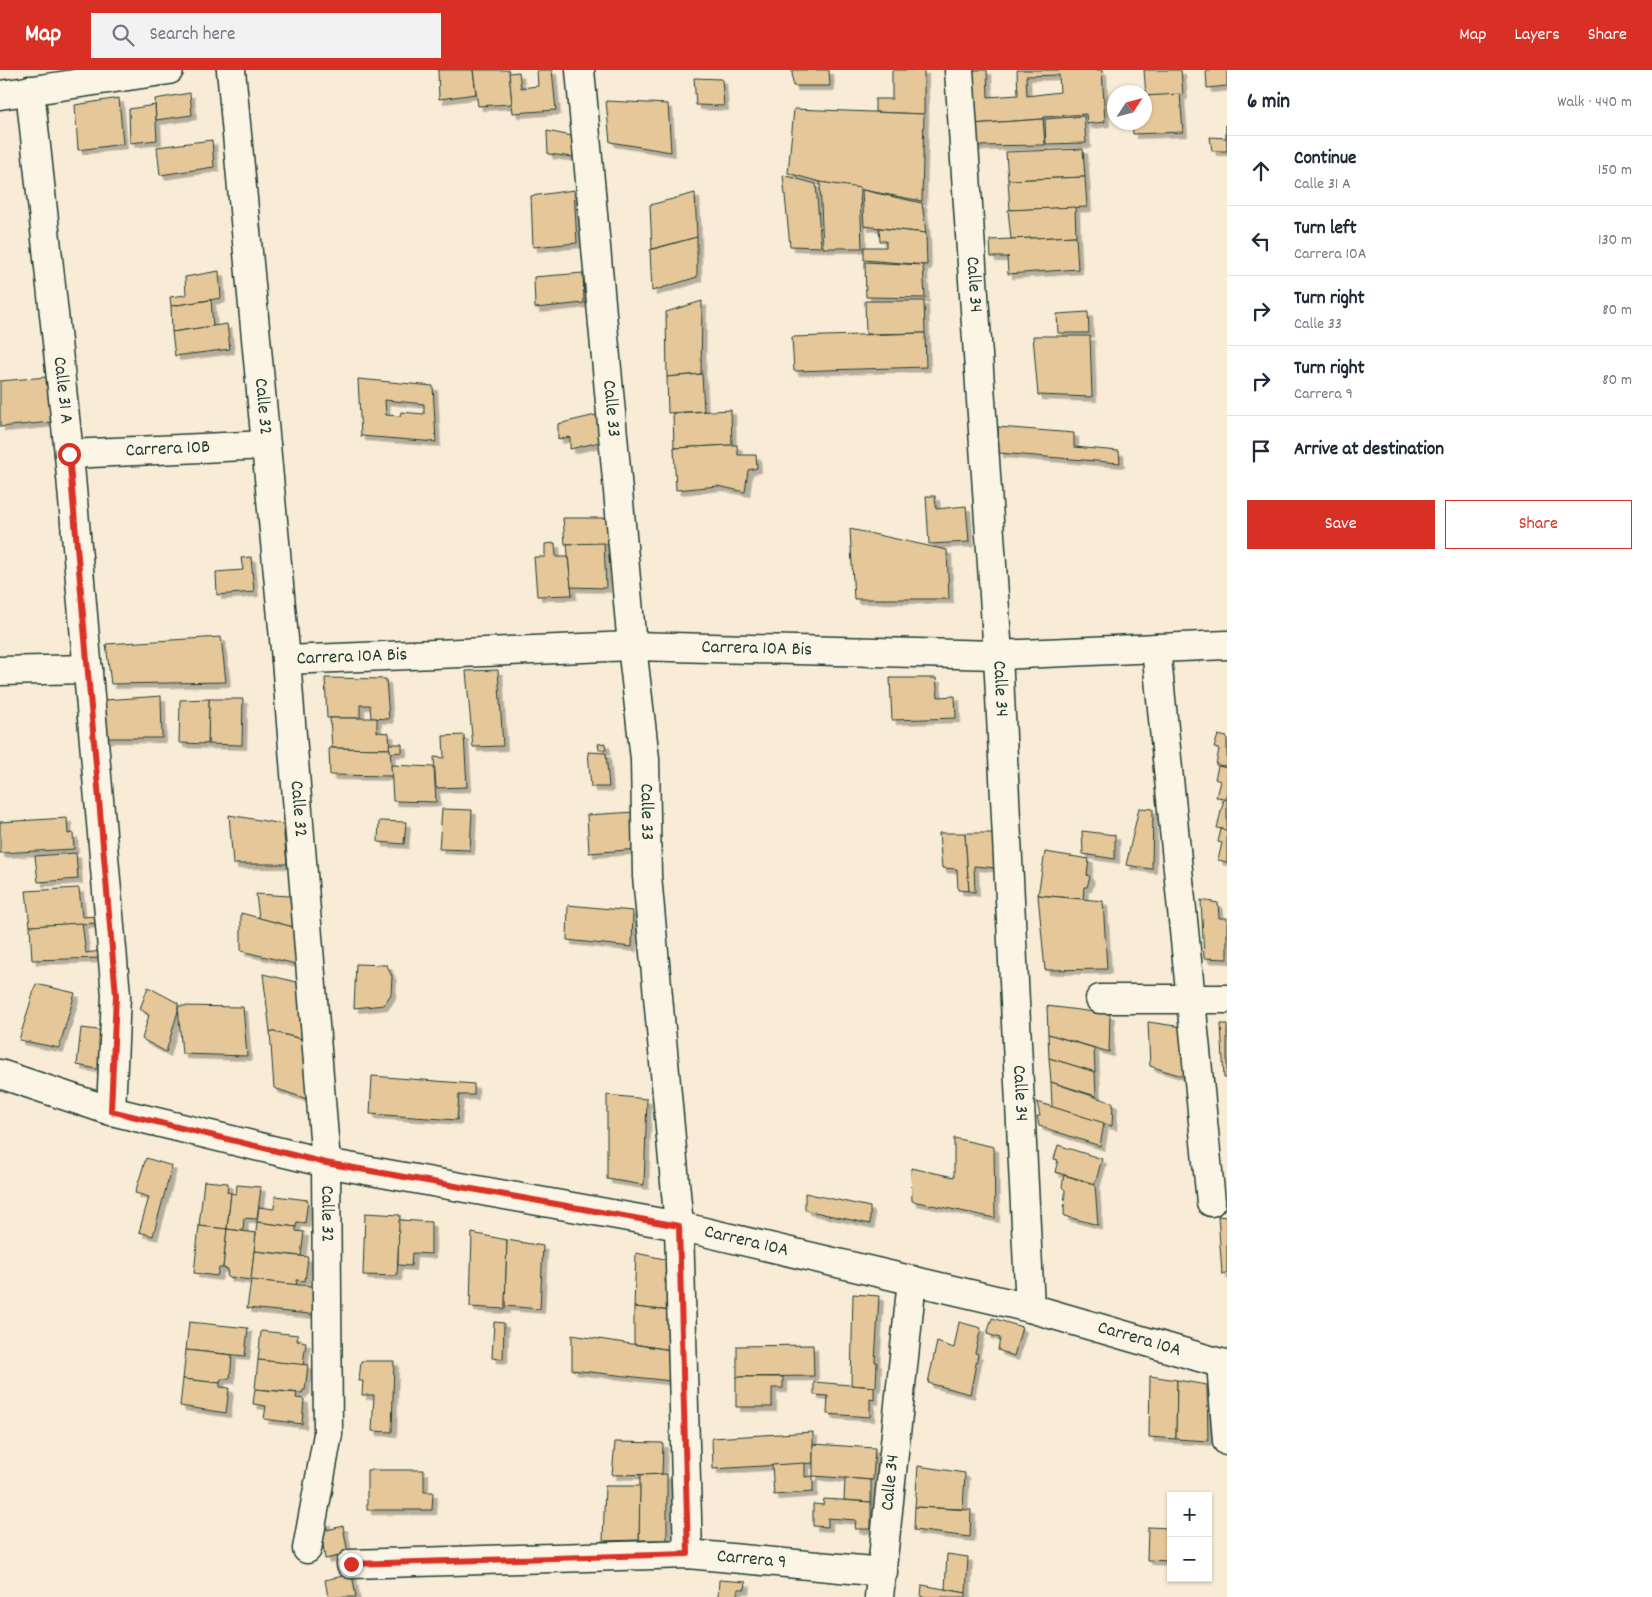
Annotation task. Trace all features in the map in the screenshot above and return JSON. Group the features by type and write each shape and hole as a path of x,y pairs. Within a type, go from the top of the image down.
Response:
{"street":[{"path":"0,95 168,70"},
{"name":"Calle 32","path":"231,70 286,660 326,1163 328,1434 307,1549"},
{"name":"Calle 33","path":"580,70 632,646 645,760 648,876 679,1226 688,1554"},
{"name":"Calle 34","path":"959,70 998,655 1030,1308"},
{"name":"Calle 31 A","path":"30,90 69,454 116,995 111,1111"},
{"name":"Carrera 10B","path":"69,454 266,445"},
{"name":"Carrera 10A Bis","path":"286,660 632,646 998,655 1227,645"},
{"path":"1156,648 1211,1202"},
{"path":"0,671 88,669"},
{"path":"1100,999 1227,999"},
{"name":"Carrera 10A","path":"0,1074 111,1111 326,1163 679,1226 1030,1308 1224,1364"},
{"name":"Calle 34","path":"881,1584 912,1280"},
{"path":"1224,1364 1227,1441"},
{"name":"Carrera 9","path":"351,1564 688,1554 881,1584"}],"building":[{"path":"438,70 473,70 476,94 439,99"},
{"path":"473,70 509,70 512,104 478,106"},
{"path":"537,70 552,70 556,110 513,113 509,73 519,72 521,88 538,86"},
{"path":"792,70 829,70 830,86 793,86"},
{"path":"892,70 924,70 924,114 875,112 875,99 892,99"},
{"path":"968,70 987,70 988,97 1018,95 1017,70 1102,70 1105,122 1087,124 1086,114 972,124","holes":["1059,75 1060,92 1027,96 1026,76"]},
{"path":"1144,70 1181,70 1183,95 1152,96 1152,85 1145,85"},
{"path":"1206,70 1227,70 1227,86 1207,88"},
{"path":"694,78 722,79 724,106 696,105"},
{"path":"190,93 192,115 156,120 155,99"},
{"path":"1180,94 1183,132 1133,134 1133,130 1152,130 1152,96"},
{"path":"119,98 123,144 78,150 75,105"},
{"path":"606,101 668,104 671,152 610,142"},
{"path":"155,105 157,140 130,143 129,109"},
{"path":"794,109 924,114 922,201 820,182 788,173"},
{"path":"1084,116 1086,143 1046,144 1045,119"},
{"path":"1043,119 1045,145 974,146 972,124"},
{"path":"1226,125 1227,151 1212,151 1210,137 1226,138"},
{"path":"547,131 572,136 573,157 548,154"},
{"path":"212,140 214,167 160,175 157,147"},
{"path":"1083,149 1085,177 1008,180 1006,152"},
{"path":"783,175 816,184 821,247 790,246"},
{"path":"1085,177 1087,207 1010,210 1008,180"},
{"path":"820,182 860,188 862,248 823,248"},
{"path":"574,190 577,243 533,247 531,196"},
{"path":"862,190 922,203 926,233 864,226"},
{"path":"695,193 697,237 652,249 650,205"},
{"path":"1075,207 1076,236 1011,239 1008,210"},
{"path":"879,228 926,233 927,265 864,260 864,247 886,247 886,241 880,241"},
{"path":"1076,236 1078,269 1008,274 1007,257 991,257 990,240"},
{"path":"697,237 697,277 652,291 650,250"},
{"path":"865,262 923,265 925,298 866,297"},
{"path":"219,271 221,298 171,306 170,297 186,295 185,277"},
{"path":"583,273 584,303 535,308 534,277"},
{"path":"211,300 213,326 172,332 171,306"},
{"path":"702,301 701,374 667,377 666,312"},
{"path":"865,301 924,301 925,333 866,334"},
{"path":"1088,312 1089,333 1058,333 1057,314"},
{"path":"227,324 230,349 175,356 172,332"},
{"path":"925,333 926,367 794,371 792,337"},
{"path":"1033,336 1090,336 1092,397 1038,395"},
{"path":"702,374 704,411 668,413 667,377"},
{"path":"47,377 51,422 0,427 0,381"},
{"path":"358,379 433,386 436,442 361,436","holes":["385,400 424,404 424,414 401,412 400,416 386,415"]},
{"path":"731,410 732,445 674,448 673,413"},
{"path":"604,413 604,441 570,449 570,437 558,439 558,424"},
{"path":"998,427 1074,433 1074,447 1119,451 1120,463 999,453"},
{"path":"737,445 738,455 756,455 757,468 748,470 745,492 718,486 676,490 674,448"},
{"path":"926,496 935,496 936,509 966,506 969,542 929,544"},
{"path":"563,518 611,518 613,544 565,544"},
{"path":"850,529 947,550 949,599 854,599"},
{"path":"555,543 556,557 568,557 572,595 537,596 534,557 545,557 545,544"},
{"path":"604,543 606,588 571,587 567,544"},
{"path":"251,557 254,592 217,595 216,572 243,570 241,558"},
{"path":"221,637 226,682 111,684 106,644"},
{"path":"498,670 503,746 473,747 466,671"},
{"path":"325,678 386,679 389,719 371,718 370,705 360,705 360,718 327,718"},
{"path":"890,678 936,678 938,697 955,696 956,718 892,720"},
{"path":"161,696 162,738 104,738 105,700"},
{"path":"209,699 243,699 242,745 208,744"},
{"path":"209,699 208,744 179,743 180,700"},
{"path":"330,718 377,718 377,732 389,733 390,749 332,748"},
{"path":"464,735 467,787 436,788 434,757 444,758 443,736"},
{"path":"1218,735 1227,737 1227,766 1216,765 1219,749 1214,748"},
{"path":"605,743 606,750 599,750 598,744"},
{"path":"389,744 402,744 402,752 390,753"},
{"path":"329,748 390,749 392,776 330,775"},
{"path":"588,752 606,753 609,787 591,787"},
{"path":"391,765 434,767 436,802 393,801"},
{"path":"1218,766 1227,768 1227,798 1216,797 1220,781 1215,779"},
{"path":"1224,799 1227,800 1227,830 1217,828"},
{"path":"1139,808 1153,809 1152,869 1126,865"},
{"path":"442,809 472,810 470,850 439,849"},
{"path":"635,812 638,849 589,853 587,815"},
{"path":"229,815 283,824 287,864 233,864"},
{"path":"67,818 68,834 73,833 74,849 0,853 0,822"},
{"path":"379,821 406,822 404,844 378,842"},
{"path":"1221,829 1227,830 1227,862 1218,860 1222,843 1218,842"},
{"path":"1082,831 1115,835 1115,859 1083,854"},
{"path":"939,833 965,833 969,891 958,890 957,869 942,868"},
{"path":"965,833 995,833 997,868 974,866 975,892 969,891"},
{"path":"1045,852 1089,859 1087,875 1090,877 1087,887 1084,887 1083,899 1038,895"},
{"path":"76,853 78,879 38,882 35,856"},
{"path":"79,888 82,917 97,916 98,923 30,926 26,891"},
{"path":"256,894 290,896 293,927 259,918"},
{"path":"1038,895 1103,901 1107,969 1045,970"},
{"path":"1201,900 1218,903 1219,918 1227,918 1227,959 1204,958"},
{"path":"568,905 633,911 632,947 567,940"},
{"path":"241,913 293,927 296,964 241,951"},
{"path":"82,923 86,953 100,951 101,958 32,960 30,926"},
{"path":"356,964 387,965 392,977 391,994 384,1005 354,1008"},
{"path":"263,974 301,983 302,1000 299,1000 302,1001 303,1015 300,1015 301,1024 304,1024 301,1031 304,1032 302,1039 270,1031"},
{"path":"36,984 75,993 59,1048 19,1040"},
{"path":"148,987 178,1003 178,1011 166,1052 142,1039 149,1015 140,1009"},
{"path":"178,1006 243,1007 247,1056 182,1054"},
{"path":"1047,1006 1110,1014 1109,1052 1048,1034"},
{"path":"1148,1022 1183,1027 1185,1077 1150,1066"},
{"path":"1221,1024 1227,1024 1227,1078 1224,1078"},
{"path":"81,1028 107,1031 102,1070 77,1065"},
{"path":"270,1031 305,1040 307,1099 274,1088"},
{"path":"1048,1034 1094,1048 1095,1072 1049,1058"},
{"path":"1049,1058 1095,1072 1096,1096 1051,1082"},
{"path":"372,1076 474,1084 474,1095 459,1095 457,1120 370,1114"},
{"path":"1051,1082 1113,1103 1112,1126 1052,1107"},
{"path":"607,1095 647,1099 644,1185 607,1179"},
{"path":"1037,1102 1104,1123 1100,1146 1039,1126 1037,1116 1040,1116"},
{"path":"954,1138 994,1147 995,1218 912,1201 911,1168 954,1177"},
{"path":"1058,1145 1102,1159 1095,1184 1055,1172 1058,1160 1054,1159"},
{"path":"146,1158 172,1166 153,1236 139,1232 149,1197 135,1193"},
{"path":"1064,1175 1095,1185 1098,1225 1064,1216 1065,1190 1062,1187"},
{"path":"204,1181 228,1183 227,1192 231,1193 227,1229 199,1226"},
{"path":"237,1185 261,1187 257,1219 244,1218 243,1231 227,1229 231,1193 236,1194"},
{"path":"805,1193 870,1207 870,1224 805,1210"},
{"path":"275,1196 308,1200 305,1223 297,1222 296,1227 257,1222 259,1207 274,1209"},
{"path":"365,1213 400,1215 397,1276 363,1275"},
{"path":"1218,1216 1227,1217 1227,1273 1222,1274"},
{"path":"399,1220 431,1222 431,1254 412,1253 411,1266 398,1265"},
{"path":"257,1222 296,1227 296,1231 304,1232 301,1256 254,1251"},
{"path":"199,1226 227,1229 223,1268 219,1268 217,1276 194,1273"},
{"path":"227,1229 256,1233 251,1280 227,1277 228,1269 223,1268"},
{"path":"472,1233 507,1240 505,1309 470,1307"},
{"path":"507,1240 543,1246 540,1309 505,1306"},
{"path":"254,1251 308,1257 305,1281 297,1280 296,1285 251,1280"},
{"path":"636,1253 669,1260 669,1273 665,1273 665,1282 666,1285 670,1285 673,1311 634,1307"},
{"path":"251,1280 320,1287 320,1315 247,1308"},
{"path":"853,1294 879,1296 875,1362 877,1362 876,1387 851,1385"},
{"path":"634,1307 672,1311 671,1350 634,1344"},
{"path":"992,1318 1022,1327 1014,1356 998,1350 1000,1338 987,1334"},
{"path":"189,1322 248,1328 245,1356 186,1350"},
{"path":"494,1322 504,1323 503,1359 492,1358"},
{"path":"959,1322 981,1328 975,1353 978,1354 970,1394 928,1383 937,1342 954,1348"},
{"path":"261,1331 298,1335 297,1341 306,1342 303,1365 258,1360"},
{"path":"572,1335 671,1350 671,1381 572,1370"},
{"path":"813,1345 814,1376 737,1377 737,1346"},
{"path":"186,1350 232,1355 230,1379 221,1379 220,1383 183,1379"},
{"path":"258,1360 308,1365 305,1390 302,1393 255,1389"},
{"path":"361,1361 394,1361 392,1432 372,1431 374,1395 362,1395 363,1381 359,1381"},
{"path":"1150,1376 1177,1380 1176,1439 1149,1437"},
{"path":"736,1377 783,1377 783,1388 772,1388 772,1407 736,1407"},
{"path":"183,1379 220,1383 220,1387 229,1388 226,1413 180,1406"},
{"path":"1177,1380 1207,1385 1208,1441 1176,1439"},
{"path":"814,1382 874,1387 874,1400 870,1399 870,1417 827,1414 828,1396 814,1395"},
{"path":"255,1389 297,1393 296,1398 304,1399 302,1424 264,1419 266,1406 253,1404"},
{"path":"813,1432 813,1463 713,1469 712,1438"},
{"path":"615,1442 663,1443 662,1474 612,1475"},
{"path":"813,1444 875,1448 873,1480 813,1476"},
{"path":"805,1463 805,1477 813,1476 813,1492 774,1495 772,1465"},
{"path":"918,1466 965,1473 963,1509 915,1507"},
{"path":"367,1470 424,1470 424,1492 433,1492 432,1510 367,1510"},
{"path":"667,1474 667,1540 639,1540 640,1475"},
{"path":"845,1478 871,1480 871,1502 844,1500"},
{"path":"605,1486 640,1486 639,1540 603,1541"},
{"path":"824,1499 871,1502 871,1529 855,1529 856,1520 828,1518 828,1527 813,1526 813,1504 823,1505"},
{"path":"915,1507 971,1510 970,1537 914,1530"},
{"path":"326,1521 327,1530 343,1526 348,1554 325,1559 320,1523"},
{"path":"1148,1527 1167,1528 1167,1561 1147,1560"},
{"path":"947,1554 968,1557 966,1593 945,1589"},
{"path":"352,1574 356,1597 328,1597 325,1580"},
{"path":"719,1580 746,1582 745,1589 738,1589 737,1597 718,1597"},
{"path":"922,1585 966,1593 966,1597 921,1597"}],"route":[{"path":"69,454 116,995 111,1111 326,1163 679,1226 688,1554 351,1564"}]}
